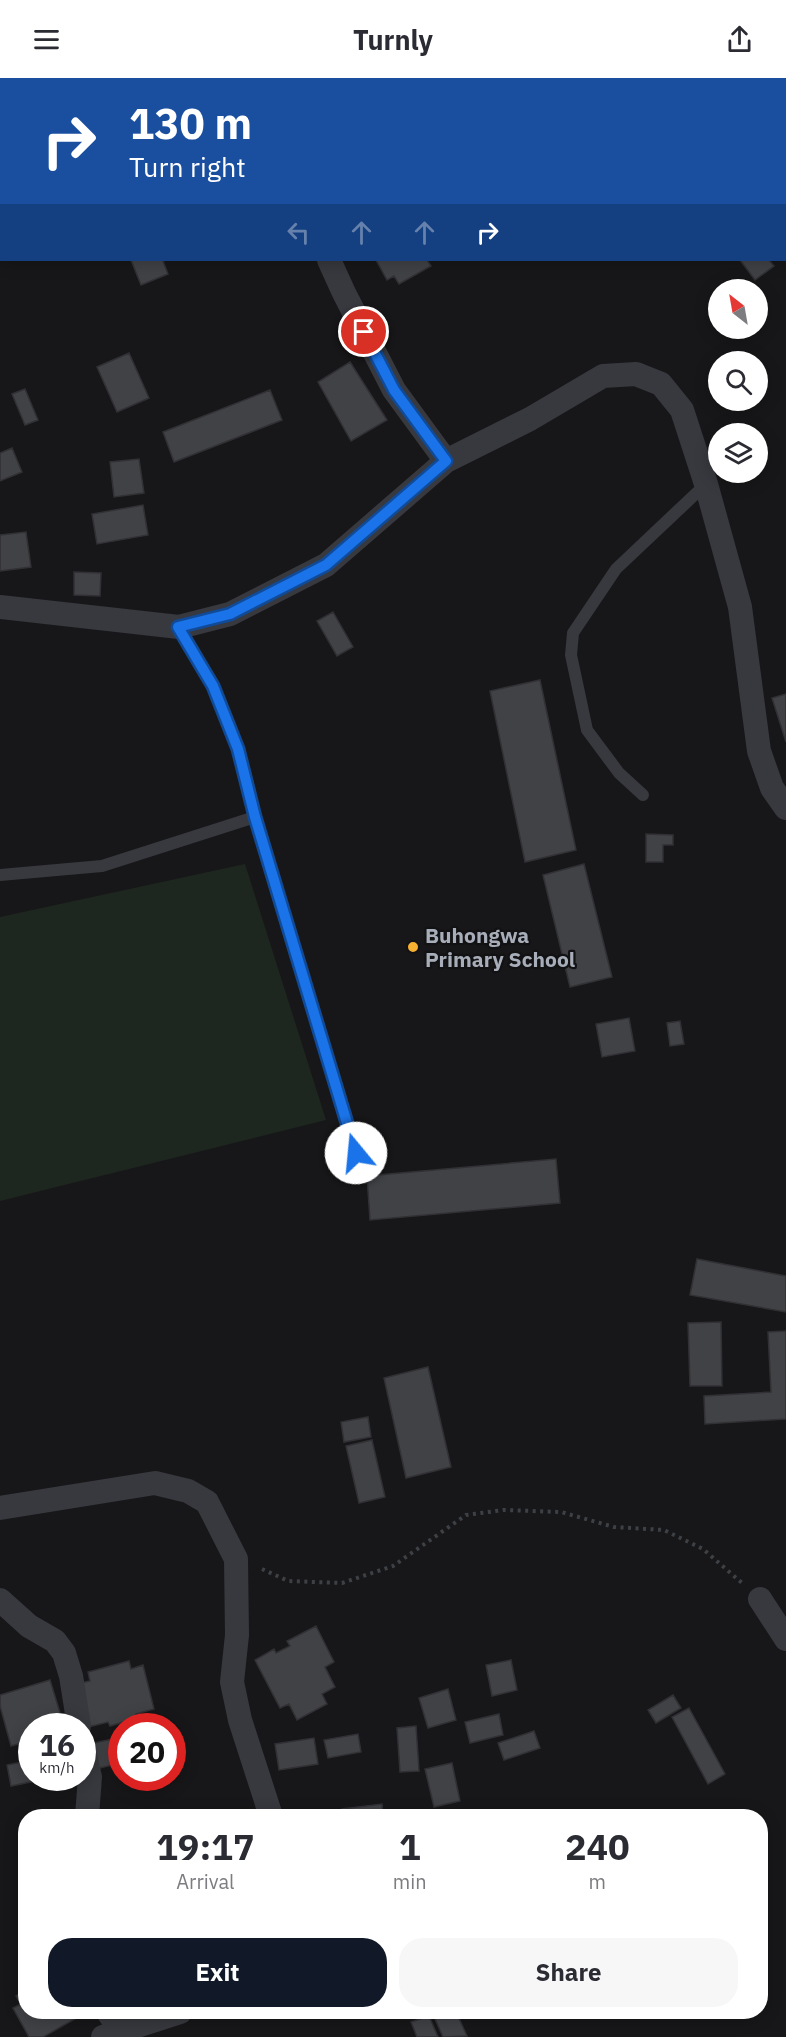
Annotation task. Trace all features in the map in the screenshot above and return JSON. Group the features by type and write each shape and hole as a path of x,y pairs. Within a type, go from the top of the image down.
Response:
{"street":[{"path":"329,261 394,390 446,461"},
{"path":"0,607 178,627 230,614 326,565 446,461 531,419 603,376 636,374 661,384 682,410 706,484 740,607 759,751 772,788 786,808"},
{"path":"0,1508 155,1484 188,1491 207,1502 236,1558 237,1635 232,1682 240,1720 269,1809"},
{"path":"760,1599 786,1640"},
{"path":"0,1600 29,1626 55,1641 64,1653 71,1676 77,1713"},
{"path":"88,1809 89,1791"},
{"path":"111,2027 148,2019"}],"lane":[{"path":"643,795 619,773 587,730 571,655 573,633 616,569 706,484"},
{"path":"178,627 213,686 238,749 255,817 356,1153"},
{"path":"0,875 102,866 255,817"}],"path":[{"path":"236,1558 288,1581 342,1583 393,1566 466,1515 502,1510 561,1512 614,1527 664,1530 703,1549 760,1599"}],"shaded area":[{"path":"245,864 326,1120 0,1201 0,917"}],"building":[{"path":"131,261 163,261 168,274 141,285"},
{"path":"377,261 428,261 431,266 399,284 394,276 387,280"},
{"path":"741,261 770,261 774,266 754,279"},
{"path":"129,353 149,398 117,412 97,367"},
{"path":"350,362 387,420 351,441 318,382"},
{"path":"25,389 38,420 25,425 12,394"},
{"path":"270,390 282,420 174,462 163,432"},
{"path":"12,448 22,472 0,481 0,453"},
{"path":"139,459 144,493 114,497 110,462"},
{"path":"143,505 148,535 97,544 92,514"},
{"path":"26,532 31,567 0,571 0,535"},
{"path":"74,572 101,573 100,596 74,595"},
{"path":"333,612 353,647 337,656 317,621"},
{"path":"540,680 576,850 525,862 490,691"},
{"path":"786,694 786,742 772,698"},
{"path":"646,834 673,835 673,845 663,845 663,862 646,862"},
{"path":"584,864 612,977 570,987 543,875"},
{"path":"629,1018 635,1051 602,1057 596,1024"},
{"path":"680,1021 684,1044 670,1046 667,1023"},
{"path":"556,1159 560,1203 370,1220 367,1176"},
{"path":"697,1259 786,1276 786,1312 690,1295"},
{"path":"721,1322 722,1386 690,1386 688,1323"},
{"path":"786,1331 786,1419 705,1424 704,1396 771,1392 768,1332"},
{"path":"428,1367 451,1467 406,1478 384,1378"},
{"path":"368,1417 371,1437 344,1442 341,1422"},
{"path":"372,1440 385,1497 359,1503 346,1446"},
{"path":"316,1626 334,1662 325,1667 335,1687 322,1694 327,1704 297,1720 289,1704 280,1708 255,1660 274,1649 276,1653 290,1646 287,1641"},
{"path":"511,1660 517,1690 492,1696 486,1665"},
{"path":"129,1661 131,1669 143,1665 154,1709 140,1713 108,1713 108,1722 96,1725 96,1713 84,1713 77,1684 90,1681 88,1672"},
{"path":"50,1680 60,1713 18,1713 18,1744 11,1746 0,1706 0,1695"},
{"path":"448,1689 456,1720 428,1728 419,1698"},
{"path":"673,1695 681,1708 656,1723 648,1710"},
{"path":"689,1708 725,1774 708,1784 672,1717"},
{"path":"499,1714 503,1735 470,1743 465,1722"},
{"path":"416,1726 419,1771 400,1772 397,1728"},
{"path":"534,1731 540,1748 504,1760 498,1743"},
{"path":"358,1734 361,1752 328,1758 324,1740"},
{"path":"314,1738 318,1764 279,1770 275,1744"},
{"path":"108,1740 108,1766 96,1769 96,1743"},
{"path":"18,1763 18,1785 11,1786 7,1765"},
{"path":"452,1763 460,1801 434,1807 425,1769"},
{"path":"382,1804 382,1809 342,1809"},
{"path":"18,2006 18,2017 13,2008"},
{"path":"19,2019 75,2019 43,2037 29,2037"},
{"path":"430,2019 438,2037 417,2037 411,2022"},
{"path":"435,2019 459,2019 467,2036 443,2037"}],"place":[{"name":"Buhongwa Primary School","path":"413,947"}],"route":[{"path":"356,1153 255,817 238,749 213,686 178,627 230,614 326,565 446,461 394,390 364,332"}]}
